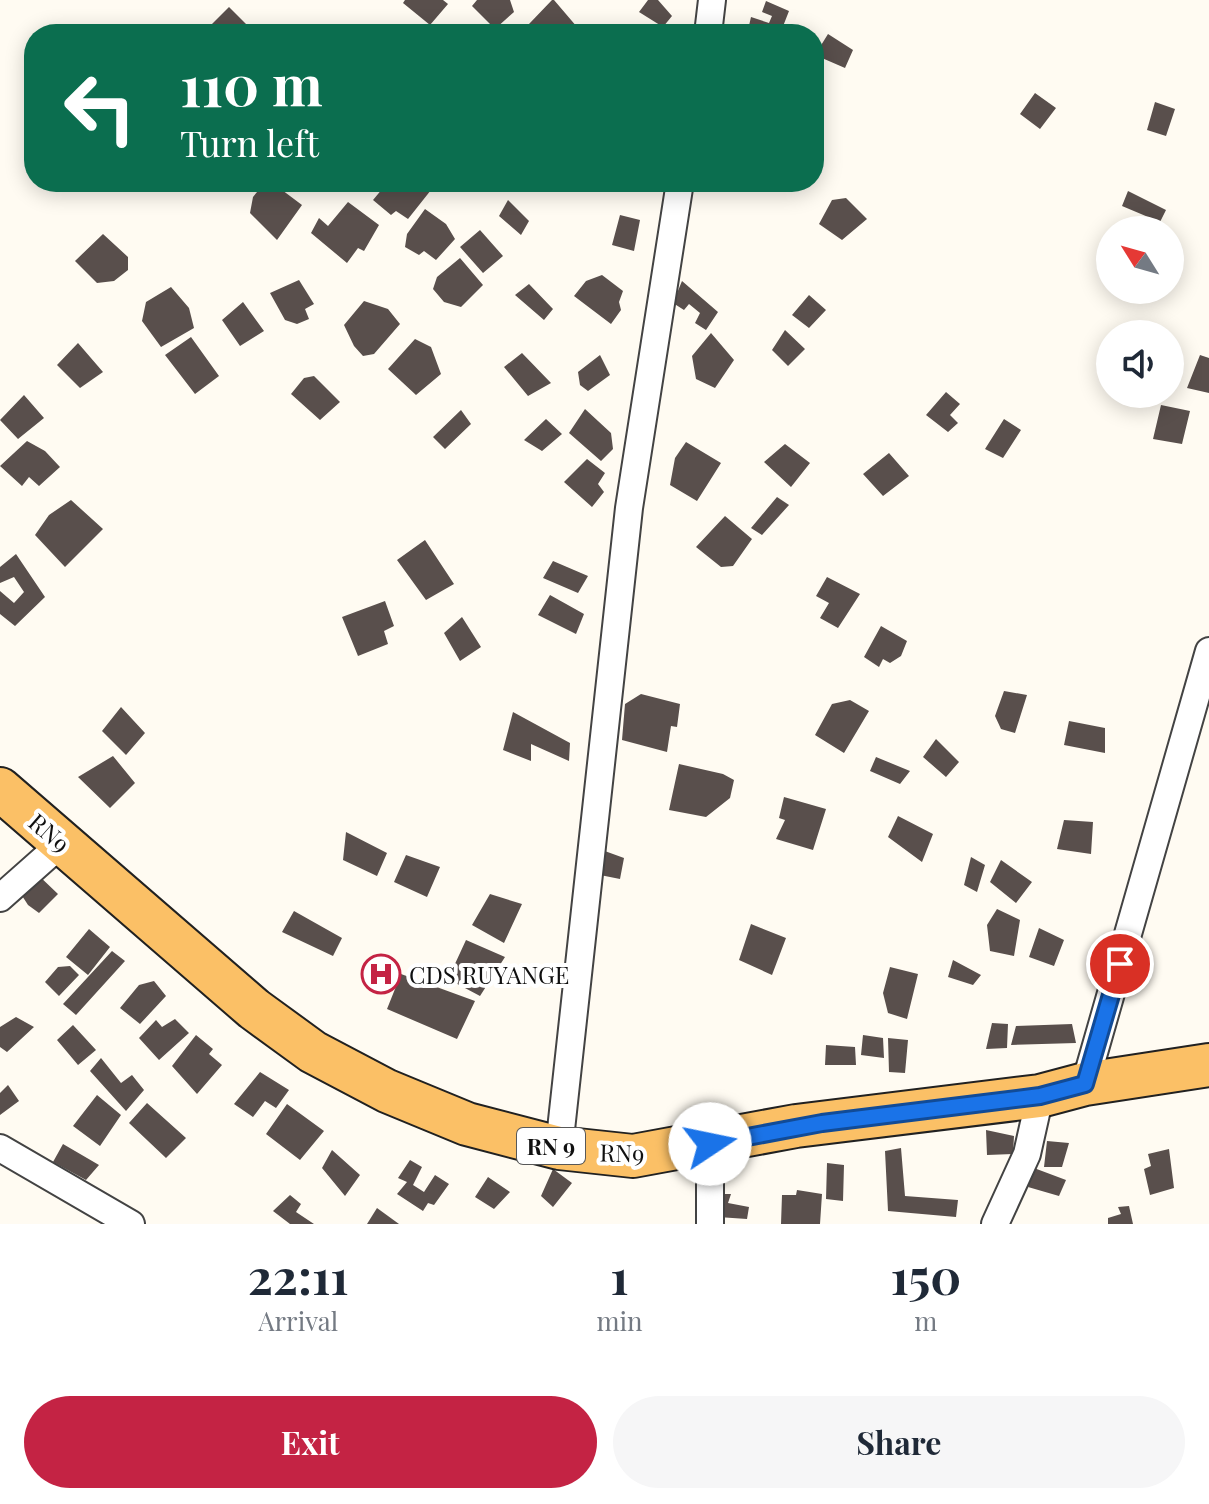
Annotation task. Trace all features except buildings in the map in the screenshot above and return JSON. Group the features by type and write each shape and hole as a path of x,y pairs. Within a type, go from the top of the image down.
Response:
{"main road":[{"name":"RN9","path":"0,789 254,1009 313,1052 387,1091 467,1124 559,1148 633,1156 811,1124 1040,1096 1085,1084 1209,1065"}],"street":[{"path":"709,24 712,0"},
{"path":"559,1148 629,508 678,192"},
{"path":"1085,1084 1209,651"},
{"path":"0,898 62,843"},
{"path":"995,1224 1027,1154 1040,1096"},
{"path":"710,1144 710,1224"},
{"path":"0,1148 131,1224"}],"place":[{"name":"CDS RUYANGE","path":"381,974"}],"route":[{"path":"710,1144 796,1126 1040,1096 1085,1084 1120,964"}]}
